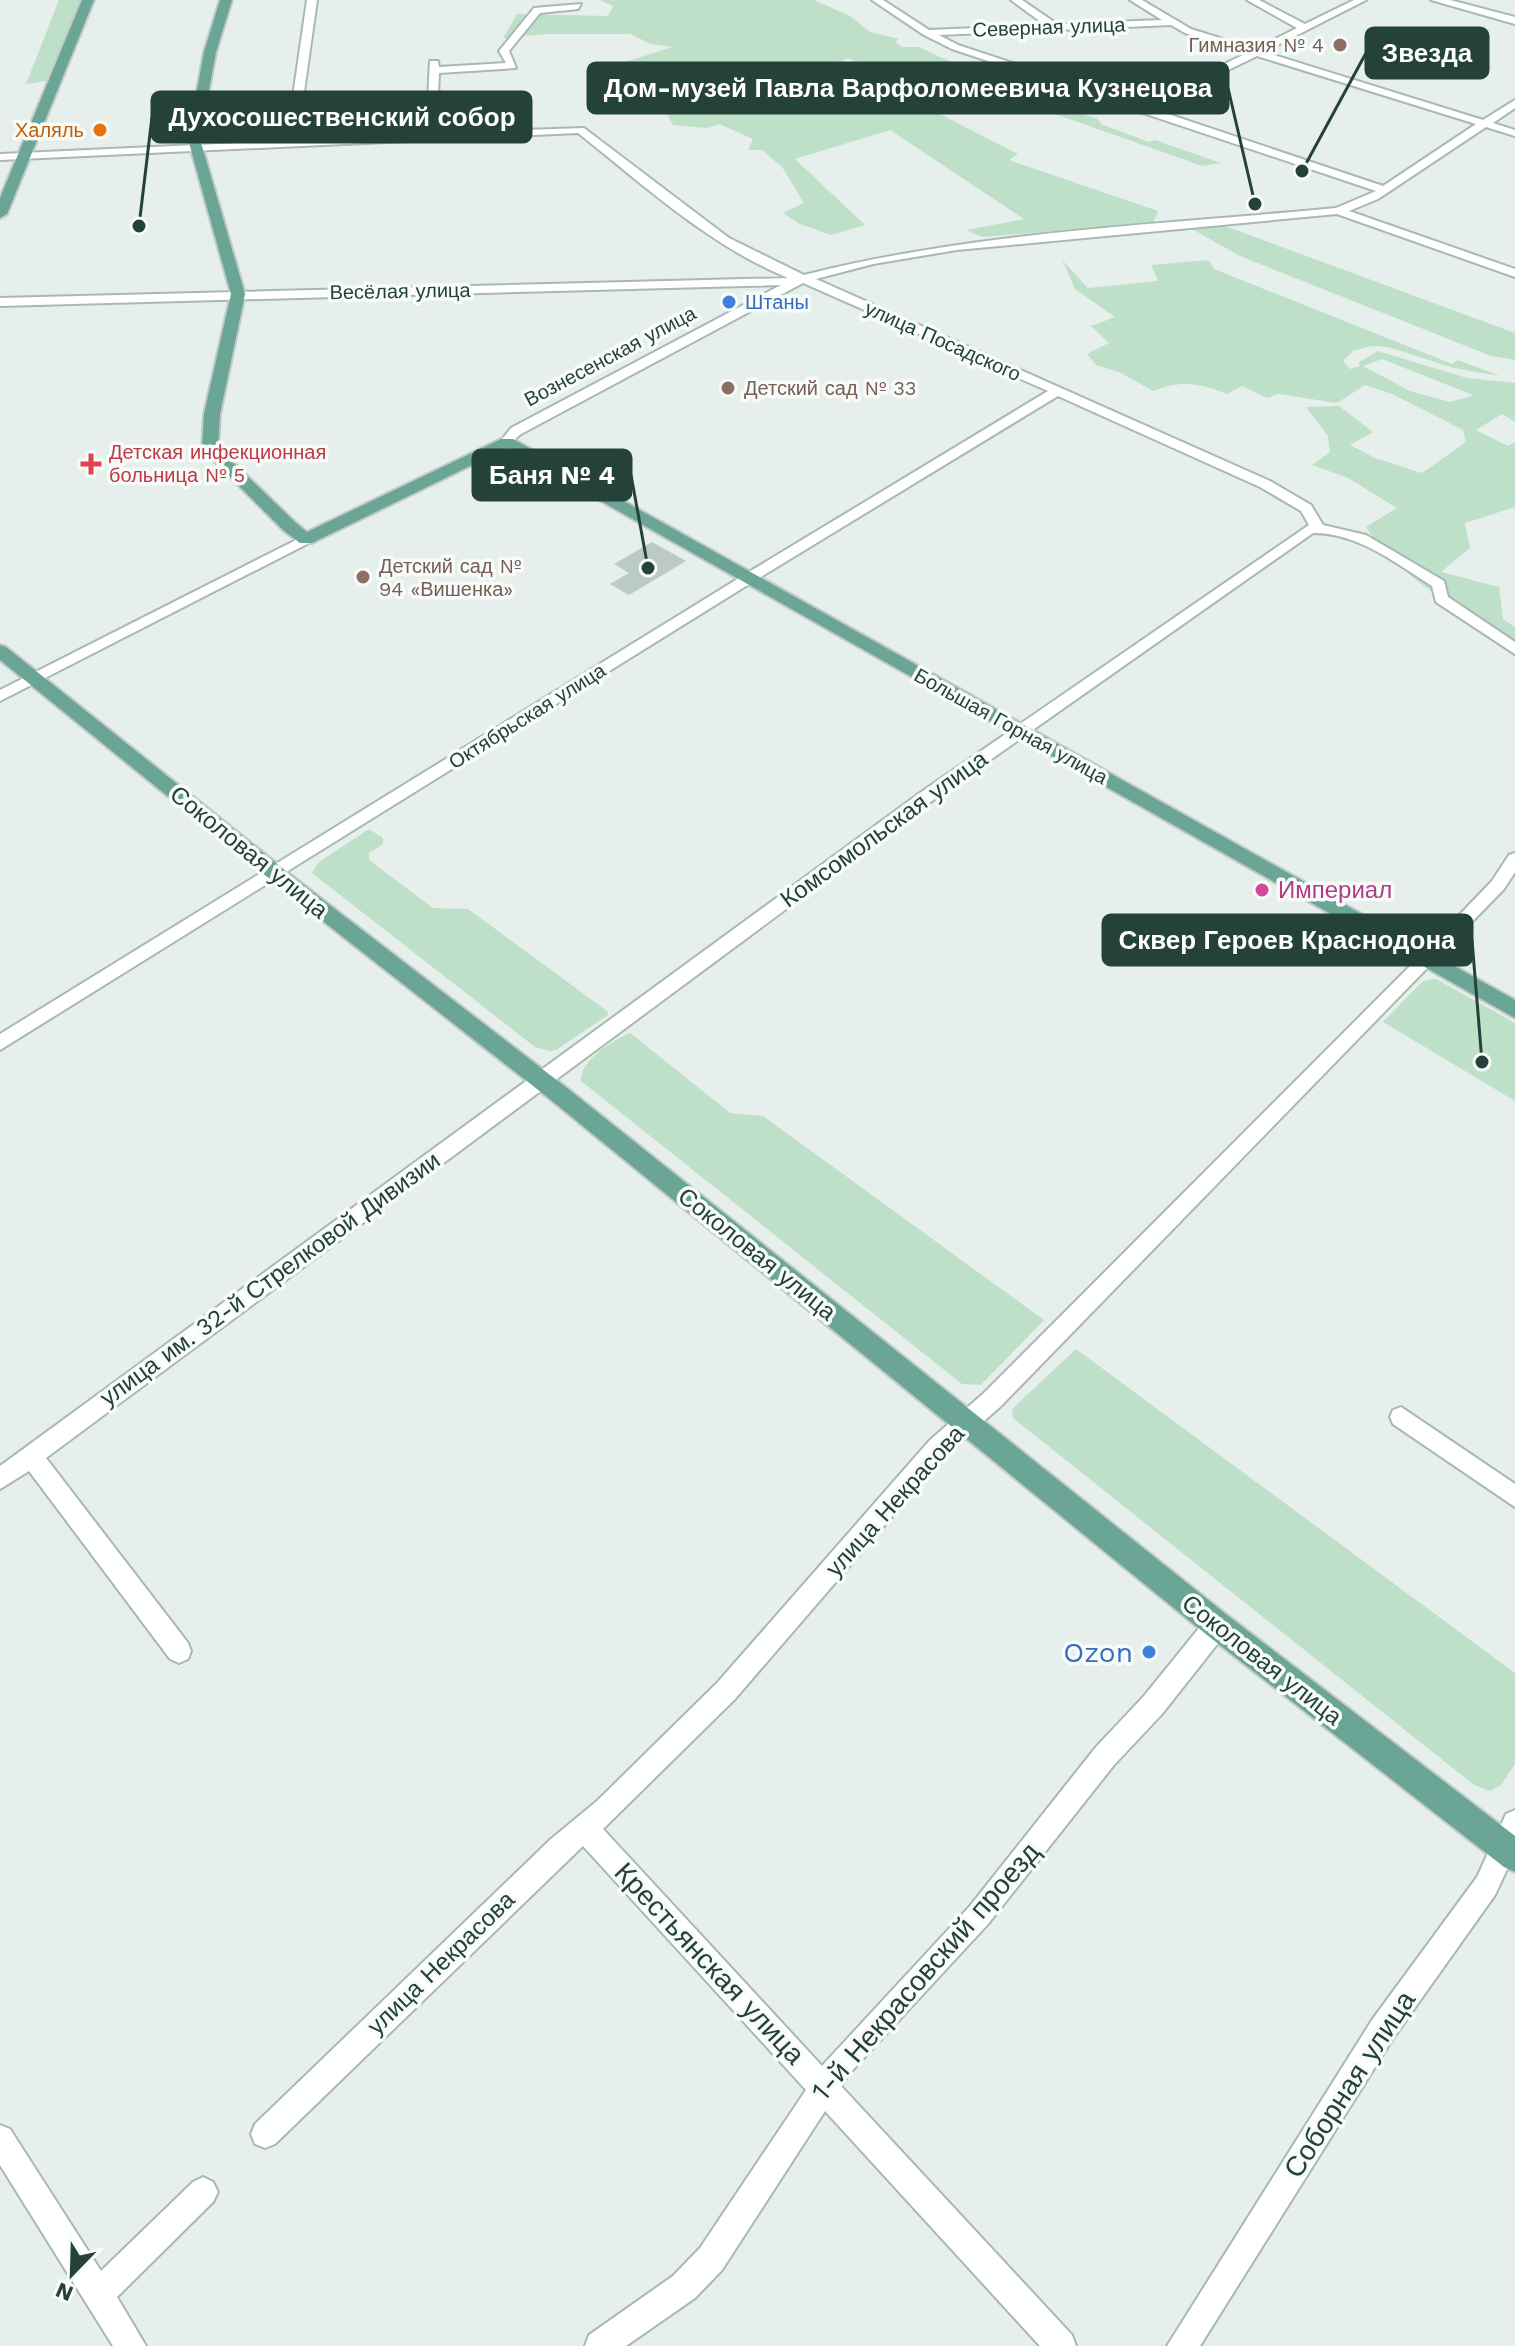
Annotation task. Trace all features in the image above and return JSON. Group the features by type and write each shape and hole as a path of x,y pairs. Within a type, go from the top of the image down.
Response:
{"main road":[{"path":"0,214 88,0"},
{"path":"226,0 210,52 194,148 238,294 212,414 210,449 306,539"},
{"path":"1437,0 1515,21"},
{"name":"Вознесенская улица","path":"306,539 507,442"},
{"name":"Большая Горная улица","path":"507,442 1515,1010"},
{"name":"Соколовая улица","path":"0,651 274,872 541,1080 1217,1625 1511,1842"}],"street":[{"path":"289,144 291,130 300,120 297,103 312,0"},
{"path":"877,0 927,33 955,47 1385,190"},
{"path":"1016,0 1053,26"},
{"path":"1135,0 1188,31 1515,133"},
{"path":"1252,0 1305,28"},
{"path":"1141,109 1361,0"},
{"path":"0,157 463,136 457,105 433,98 434,66 512,66 504,51 537,10 578,6"},
{"name":"Северная улица","path":"927,33 1171,22"},
{"path":"297,103 392,96 426,102 442,100"},
{"path":"1338,211 1385,190 1515,103"},
{"name":"улица Посадского","path":"463,136 580,130 639,179 748,256 799,280 824,286 1265,484 1306,508 1314,529"},
{"path":"1338,211 1515,273"},
{"name":"Вознесенская улица","path":"507,442 516,431 799,280 873,261 957,247 1338,211"},
{"name":"Весёлая улица","path":"0,302 799,280"},
{"name":"Октябрьская улица","path":"0,1043 749,578 1056,392"},
{"path":"1314,529 1354,534 1439,584 1441,599 1515,649"},
{"name":"Комсомольская улица","path":"541,1080 1018,731 1314,529"},
{"name":"Вознесенская улица","path":"0,696 306,539"},
{"name":"улица Некрасова","path":"265,2134 726,1691 938,1447 992,1400 1427,960 1498,885 1515,859"},
{"name":"улица им. 32-й Стрелковой Дивизии","path":"0,1479 541,1080"},
{"path":"1401,1417 1515,1497"},
{"path":"31,1456 179,1651"},
{"name":"1-й Некрасовский проезд","path":"600,2346 684,2287 711,2259 822,2086 979,1915 1105,1756 1153,1705 1217,1625"},
{"name":"Крестьянская улица","path":"585,1829 1061,2346"},
{"name":"Соборная улица","path":"1182,2346 1382,2030 1486,1886 1511,1842"},
{"path":"0,2139 131,2346"},
{"path":"100,2293 203,2192"}],"green space":[{"path":"59,0 82,0 46,81 26,84"},
{"path":"600,0 814,0 850,16 870,32 899,39 895,42 902,47 919,47 1022,95 1098,119 1101,124 1149,142 1155,140 1221,163 1202,166 957,79 928,91 848,58 838,62 1018,154 1009,160 1158,211 1153,223 982,237 966,230 1024,219 890,130 795,159 865,225 831,235 800,224 783,213 804,203 782,167 762,150 748,150 753,139 719,124 707,128 673,125 657,94 639,88 625,62 673,47 650,44 631,34 545,34 503,38 517,14 608,16 613,6"},
{"path":"1225,226 1515,333 1515,360 1491,356 1240,256 1192,229"},
{"path":"1062,260 1088,288 1158,281 1151,265 1208,260 1214,269 1452,364 1458,360 1500,376 1454,368 1388,347 1370,346 1353,351 1343,361 1350,369 1360,366 1358,363 1378,351 1467,378 1515,383 1515,422 1502,414 1476,430 1508,446 1515,442 1515,507 1465,523 1470,548 1441,572 1499,587 1503,619 1515,627 1515,645 1434,593 1379,545 1366,527 1397,508 1348,478 1312,465 1330,452 1328,436 1306,407 1339,406 1373,432 1350,445 1375,458 1422,473 1466,442 1463,430 1392,394 1365,385 1337,403 1278,394 1267,398 1242,386 1227,394 1190,384 1153,391 1119,372 1096,365 1087,354 1109,343 1091,326 1115,317 1075,289","holes":["1382,359 1473,395 1449,402 1410,391 1363,366"]},
{"path":"369,829 383,838 383,844 369,853 369,860 433,908 468,909 607,1011 608,1015 556,1050 535,1047 312,873 319,862"},
{"path":"1436,979 1515,1023 1515,1101 1383,1022 1423,981"},
{"path":"630,1033 730,1113 763,1116 1044,1320 981,1385 962,1384 581,1081 582,1073 592,1058"},
{"path":"1076,1349 1515,1673 1515,1764 1501,1785 1490,1791 1474,1785 1013,1418 1012,1409"}],"building":[{"path":"652,542 686,561 629,595 610,584 629,573 614,564"}],"place":[{"name":"Гимназия № 4","path":"1340,45"},
{"name":"Халяль","path":"100,130"},
{"name":"Звезда","path":"1302,171"},
{"name":"Дом-музей Павла Варфоломеевича Кузнецова","path":"1255,204"},
{"name":"Духосошественский собор","path":"139,226"},
{"name":"Штаны","path":"729,302"},
{"name":"Детский сад № 33","path":"728,388"},
{"name":"Детская инфекционная больница № 5","path":"91,464"},
{"name":"Баня № 4","path":"648,568"},
{"name":"Детский сад № 94 «Вишенка»","path":"363,577"},
{"name":"Империал","path":"1262,890"},
{"name":"Сквер Героев Краснодона","path":"1482,1062"},
{"name":"Ozon","path":"1149,1652"}]}
